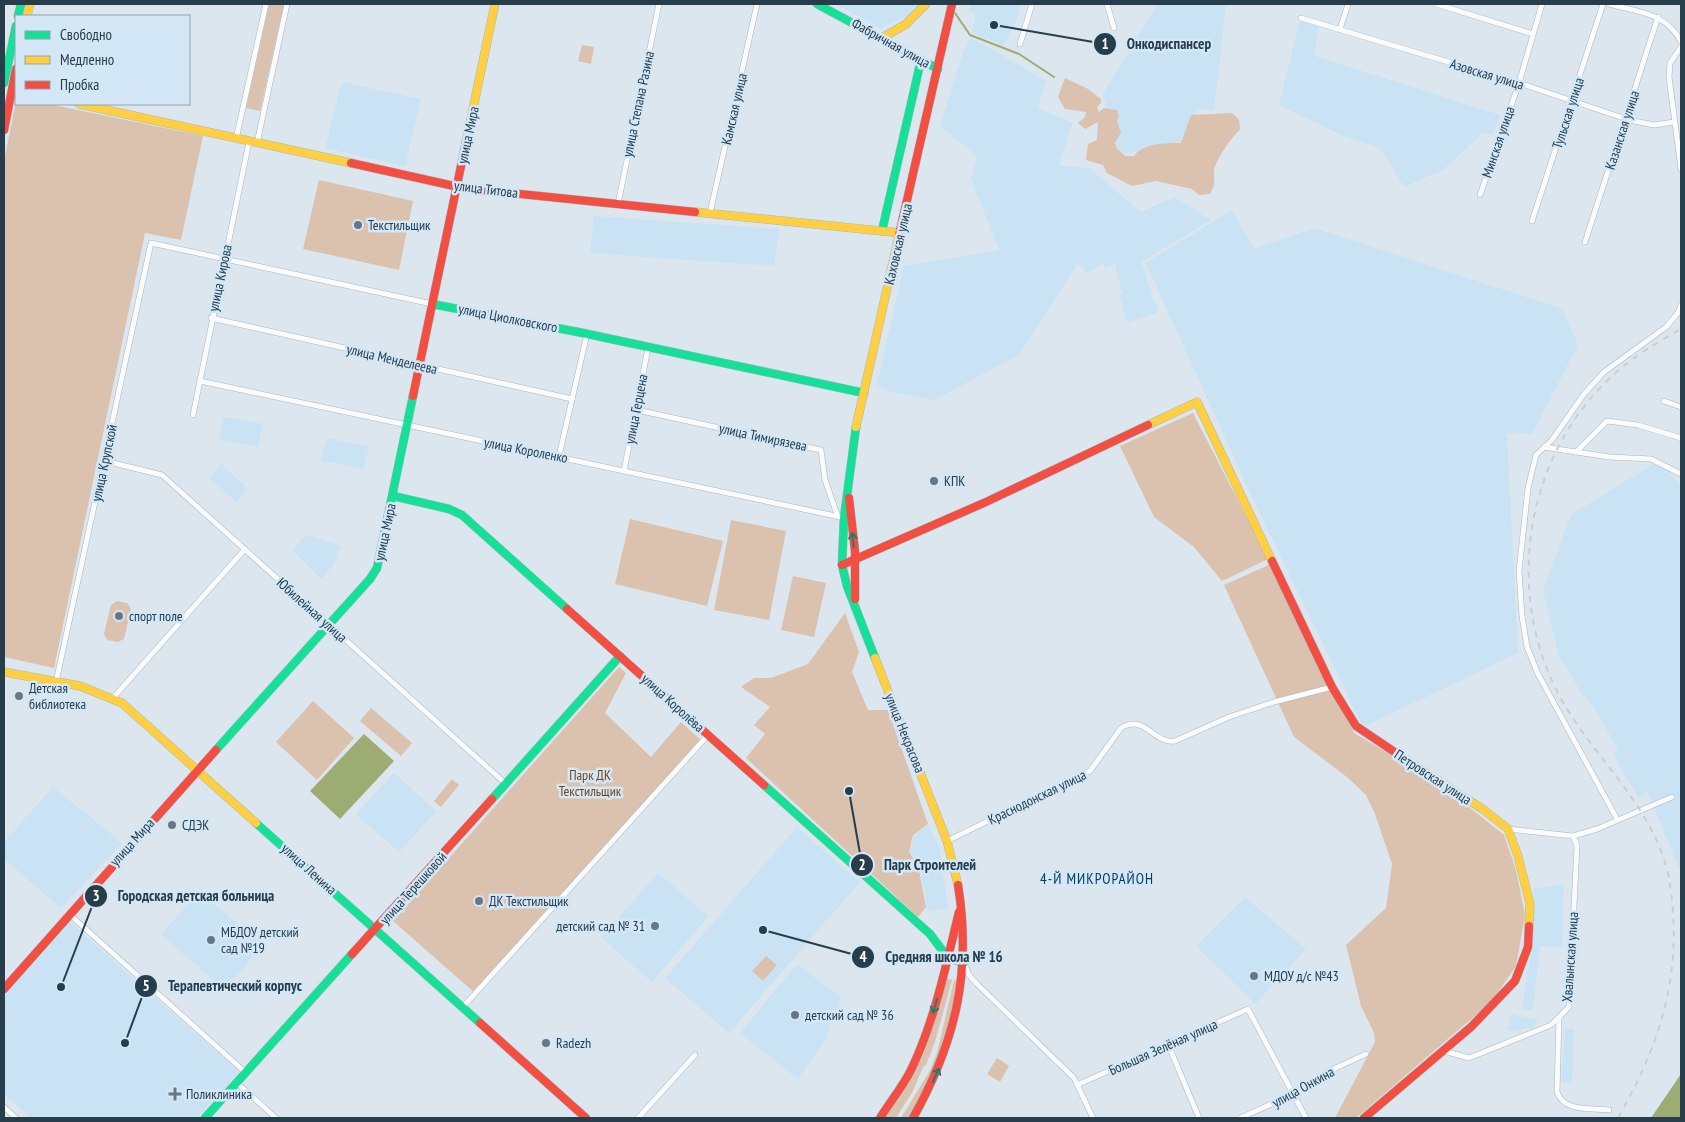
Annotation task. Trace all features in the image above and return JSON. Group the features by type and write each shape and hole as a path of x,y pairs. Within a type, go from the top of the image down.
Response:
{"street":[{"path":"236,140 266,4"},
{"name":"улица Кирова","path":"193,415 211,318 287,4"},
{"name":"улица Мира","path":"4,988 197,770 370,579 377,568 495,4"},
{"name":"улица Степана Разина","path":"618,204 659,4"},
{"name":"Камская улица","path":"710,213 757,4"},
{"name":"Фабричная улица","path":"817,4 938,69"},
{"path":"882,38 906,24 926,4"},
{"name":"Каховская улица","path":"842,565 844,518 854,435 952,4"},
{"path":"1020,44 1032,4"},
{"path":"1108,4 1114,28"},
{"path":"1340,29 1348,4"},
{"path":"1436,4 1533,34"},
{"name":"Минская улица","path":"1480,194 1518,83 1542,4"},
{"name":"Тульская улица","path":"1532,222 1603,4"},
{"path":"1609,4 1658,17 1674,29 1681,42"},
{"name":"Казанская улица","path":"1585,242 1658,17"},
{"name":"Азовская улица","path":"1301,18 1518,83 1626,119 1654,125 1674,122"},
{"path":"4,83 15,31"},
{"path":"1681,47 1670,63 1669,77 1681,169"},
{"path":"882,231 921,60"},
{"path":"4,87 14,89 4,130"},
{"name":"улица Титова","path":"82,105 457,187 900,233"},
{"name":"улица Циолковского","path":"151,243 432,304 587,334 864,393"},
{"name":"улица Крупской","path":"56,682 151,243"},
{"path":"1617,819 1538,674 1526,647 1522,616 1521,548 1528,488 1536,454 1552,440 1584,394 1604,372 1666,326 1678,313 1681,305"},
{"name":"улица Менделеева","path":"211,318 418,366 497,381 572,399"},
{"path":"559,456 587,334"},
{"name":"улица Герцена","path":"624,471 648,348"},
{"name":"улица Короленко","path":"200,381 844,518"},
{"path":"1664,401 1681,407"},
{"name":"Петровская улица","path":"854,561 994,498 1197,402 1332,687 1356,726 1484,810 1508,830 1518,856 1530,904 1530,922 1524,961 1515,981 1507,992 1444,1052 1364,1118"},
{"name":"улица Тимирязева","path":"637,410 821,450 825,480 844,518"},
{"path":"1576,452 1608,421 1638,425 1681,438"},
{"path":"1544,447 1610,457 1651,459 1681,474"},
{"name":"Юбилейная улица","path":"105,461 162,474 506,784"},
{"name":"улица Королёва","path":"393,496 449,509 462,515 935,940 947,959"},
{"name":"Каховская улица","path":"844,518 854,561 855,606"},
{"path":"113,698 246,549"},
{"path":"842,565 854,561"},
{"name":"улица Некрасова","path":"842,565 847,586 947,841 957,872 964,945 964,981 951,1036 934,1079 913,1118"},
{"name":"улица Терешковой","path":"205,1118 620,656"},
{"name":"улица Ленина","path":"4,672 56,682 113,698 197,770 586,1118"},
{"name":"Краснодонская улица","path":"947,841 1090,771 1121,728 1128,724 1137,723 1166,741 1175,741 1228,717 1274,702 1332,687"},
{"path":"462,1008 708,735"},
{"path":"1508,830 1573,836 1597,829 1672,797"},
{"name":"Хвалынская улица","path":"1444,1052 1469,1058 1552,1025 1569,1007 1577,846 1573,836"},
{"name":"улица Некрасова","path":"880,1118 896,1096 922,1046 952,943 960,903"},
{"path":"69,914 245,1072"},
{"path":"935,940 964,945"},
{"path":"947,959 955,964 964,963 969,974 977,984 1074,1078 1093,1118"},
{"name":"Большая Зелёная улица","path":"1077,1085 1248,1009 1292,1095"},
{"path":"1559,1017 1557,1092 1560,1101 1568,1106 1609,1110"},
{"path":"1168,1044 1199,1118"},
{"name":"улица Онкина","path":"1240,1118 1292,1095 1328,1072 1366,1054"},
{"path":"640,1116 695,1055"},
{"path":"236,1082 276,1118"},
{"path":"1292,1095 1306,1118"},
{"path":"4,1107 16,1118"}],"shaded area":[{"path":"836,4 920,4 908,16 880,28"},
{"path":"971,4 1020,4 1018,16 1004,46 972,33 976,14 969,11"},
{"path":"1158,4 1226,4 1214,111 1198,108 1181,146 1119,154 1103,94"},
{"path":"1300,20 1318,24 1315,56 1500,115 1493,135 1483,133 1443,170 1404,187 1381,149 1339,134 1279,105"},
{"path":"971,38 1047,81 1037,108 1073,123 1059,165 1090,169 1141,212 1174,197 1211,220 1141,262 1158,312 1128,323 1119,295 1122,293 1115,264 1105,268 1102,264 1086,273 1078,263 1019,355 934,400 888,391 877,385 904,266 999,250 971,178 977,156 940,126 963,52"},
{"path":"342,82 421,99 405,166 325,148"},
{"path":"1232,210 1254,249 1314,228 1563,309 1578,345 1532,434 1507,433 1518,653 1363,727 1247,486 1146,263"},
{"path":"594,216 779,229 774,266 590,253"},
{"path":"224,417 263,424 258,447 219,439"},
{"path":"327,438 369,447 363,469 321,460"},
{"path":"1660,460 1681,487 1681,873 1648,792 1639,798 1613,754 1618,750 1594,707 1582,694 1559,656 1543,590 1571,515"},
{"path":"221,464 248,489 237,502 209,478"},
{"path":"306,535 341,546 334,564 321,579 292,550"},
{"path":"364,734 394,761 340,819 310,791"},
{"path":"394,773 436,811 399,852 356,814"},
{"path":"53,787 122,843 61,908 4,859 4,842"},
{"path":"928,825 939,846 948,908 928,912 919,864 910,851 914,836"},
{"path":"797,827 860,882 729,1033 665,978"},
{"name":"детский сад № 31","path":"658,873 708,916 652,982 601,937"},
{"path":"1564,884 1562,947 1540,946 1533,1010 1522,1009 1533,939 1533,889"},
{"name":"МБДОУ детский сад №19","path":"199,891 261,944 246,966 223,988 161,935"},
{"name":"МДОУ д/с №43","path":"1245,897 1306,949 1255,1004 1196,946"},
{"path":"70,922 239,1072 197,1118 31,1118 4,1094 4,997"},
{"name":"детский сад № 36","path":"797,964 841,997 825,1040 798,1079 740,1033"},
{"path":"1511,1014 1538,1020 1534,1028 1507,1031"},
{"path":"1565,1029 1574,1029 1572,1083 1561,1082"},
{"path":"1681,1074 1681,1118 1651,1118"}],"green space":[{"path":"269,4 284,4 260,111 246,108"},
{"path":"582,45 594,47 591,64 578,61"},
{"path":"1065,78 1088,89 1101,99 1101,103 1097,107 1099,112 1104,108 1117,110 1119,116 1117,121 1121,132 1115,143 1117,149 1125,156 1134,156 1143,148 1149,146 1181,143 1191,115 1232,113 1239,120 1240,130 1217,161 1214,171 1214,185 1210,194 1199,195 1192,189 1156,181 1132,186 1107,173 1103,165 1086,160 1088,144 1097,140 1098,122 1085,129 1078,123 1085,117 1086,112 1065,109 1058,97"},
{"path":"15,105 54,105 203,136 181,240 145,233 54,668 4,657 4,161"},
{"name":"Текстильщик","path":"319,180 413,201 399,270 303,249"},
{"path":"1193,413 1268,559 1222,581 1194,547 1154,517 1120,446"},
{"path":"630,519 723,541 707,606 615,584"},
{"path":"731,520 786,531 769,620 714,610"},
{"path":"1271,564 1354,733 1418,771 1469,807 1504,835 1516,870 1525,915 1516,966 1492,1001 1356,1118 1335,1118 1375,1042 1374,1033 1361,1006 1346,945 1386,908 1392,864 1375,814 1366,795 1347,777 1294,737 1224,585"},
{"path":"793,576 826,583 814,637 781,630"},
{"name":"спорт поле","path":"117,601 127,603 131,609 124,639 118,642 107,640 104,634 111,605"},
{"path":"845,613 859,652 852,672 868,710 888,710 928,824 913,835 909,852 918,865 926,907 918,917 746,758 765,734 754,725 770,707 741,687 754,678 771,678 808,664"},
{"name":"Парк ДК Текстильщик","path":"619,667 626,673 605,713 651,757 681,722 702,741 476,994 393,921"},
{"path":"313,701 354,738 317,780 276,742"},
{"path":"371,708 412,743 401,756 360,721"},
{"path":"452,779 459,785 441,807 434,801"},
{"path":"766,956 777,965 763,981 752,971"},
{"path":"945,978 952,980 935,1042 926,1065 923,1067 913,1091 896,1118 884,1118 922,1058 936,1016"},
{"path":"954,980 959,981 941,1052 918,1102 908,1118 901,1118 929,1072 937,1053"},
{"path":"997,1058 1009,1066 1000,1082 987,1074"}],"waterway":[{"path":"955,13 970,35 1019,54 1054,77"}],"railway":[{"path":"1618,1118 1634,1089 1647,1059 1666,1001 1672,971 1673,907 1668,873 1648,823 1572,716 1558,693 1542,655 1532,614 1529,573 1532,531 1541,491 1556,452 1577,416 1604,384 1631,360 1681,329"}],"traffic: fast":[{"path":"18,15 21,4"},
{"path":"817,4 938,69"},
{"path":"4,83 15,31"},
{"path":"882,231 921,60"},
{"path":"432,304 583,333 864,393"},
{"path":"216,750 370,579 377,568 413,396"},
{"path":"856,427 844,518 842,565 847,586 875,658"},
{"path":"393,496 449,509 462,515 567,609"},
{"path":"492,799 620,656"},
{"path":"764,785 930,934 948,958 964,963"},
{"path":"256,823 480,1023"},
{"path":"205,1118 352,954"}],"traffic: slow":[{"path":"27,15 30,4"},
{"path":"466,142 495,4"},
{"path":"882,38 906,24 926,4"},
{"path":"84,105 351,163"},
{"path":"695,212 901,233"},
{"path":"856,427 899,235"},
{"path":"1148,425 1197,402 1272,561"},
{"path":"875,658 947,841 958,885"},
{"path":"4,672 80,686 122,703 256,823"},
{"path":"1396,753 1484,810 1508,829 1518,856 1530,904 1529,926"}],"traffic: jam":[{"path":"899,235 952,4"},
{"path":"4,130 15,74"},
{"path":"413,396 466,142"},
{"path":"351,163 463,188 695,212"},
{"path":"842,565 986,502 1148,425"},
{"path":"849,498 855,551 855,599"},
{"path":"1272,561 1332,687 1356,726 1396,753"},
{"path":"567,609 764,785"},
{"path":"4,989 216,750"},
{"path":"352,954 492,799"},
{"path":"913,1118 940,1061 957,1005 963,947 958,885"},
{"path":"880,1118 908,1076 927,1032 959,912"},
{"path":"1364,1118 1471,1027 1515,981 1528,947 1529,926"},
{"path":"480,1023 586,1118"}],"place":[{"name":"Онкодиспансер","path":"994,25"},
{"name":"Текстильщик","path":"358,225"},
{"name":"КПК","path":"934,481"},
{"name":"спорт поле","path":"119,616"},
{"name":"Детская библиотека","path":"19,696"},
{"name":"Парк Строителей","path":"849,791"},
{"name":"СДЭК","path":"172,825"},
{"name":"ДК Текстильщик","path":"479,901"},
{"name":"детский сад № 31","path":"655,926"},
{"name":"Средняя школа № 16","path":"763,930"},
{"name":"МБДОУ детский сад №19","path":"211,940"},
{"name":"МДОУ д/с №43","path":"1254,976"},
{"name":"Городская детская больница","path":"61,987"},
{"name":"детский сад № 36","path":"795,1015"},
{"name":"Терапевтический корпус","path":"125,1043"},
{"name":"Radezh","path":"546,1043"},
{"name":"Поликлиника","path":"175,1094"}],"district":[{"name":"4-Й МИКРОРАЙОН","path":"1097,878"}]}
